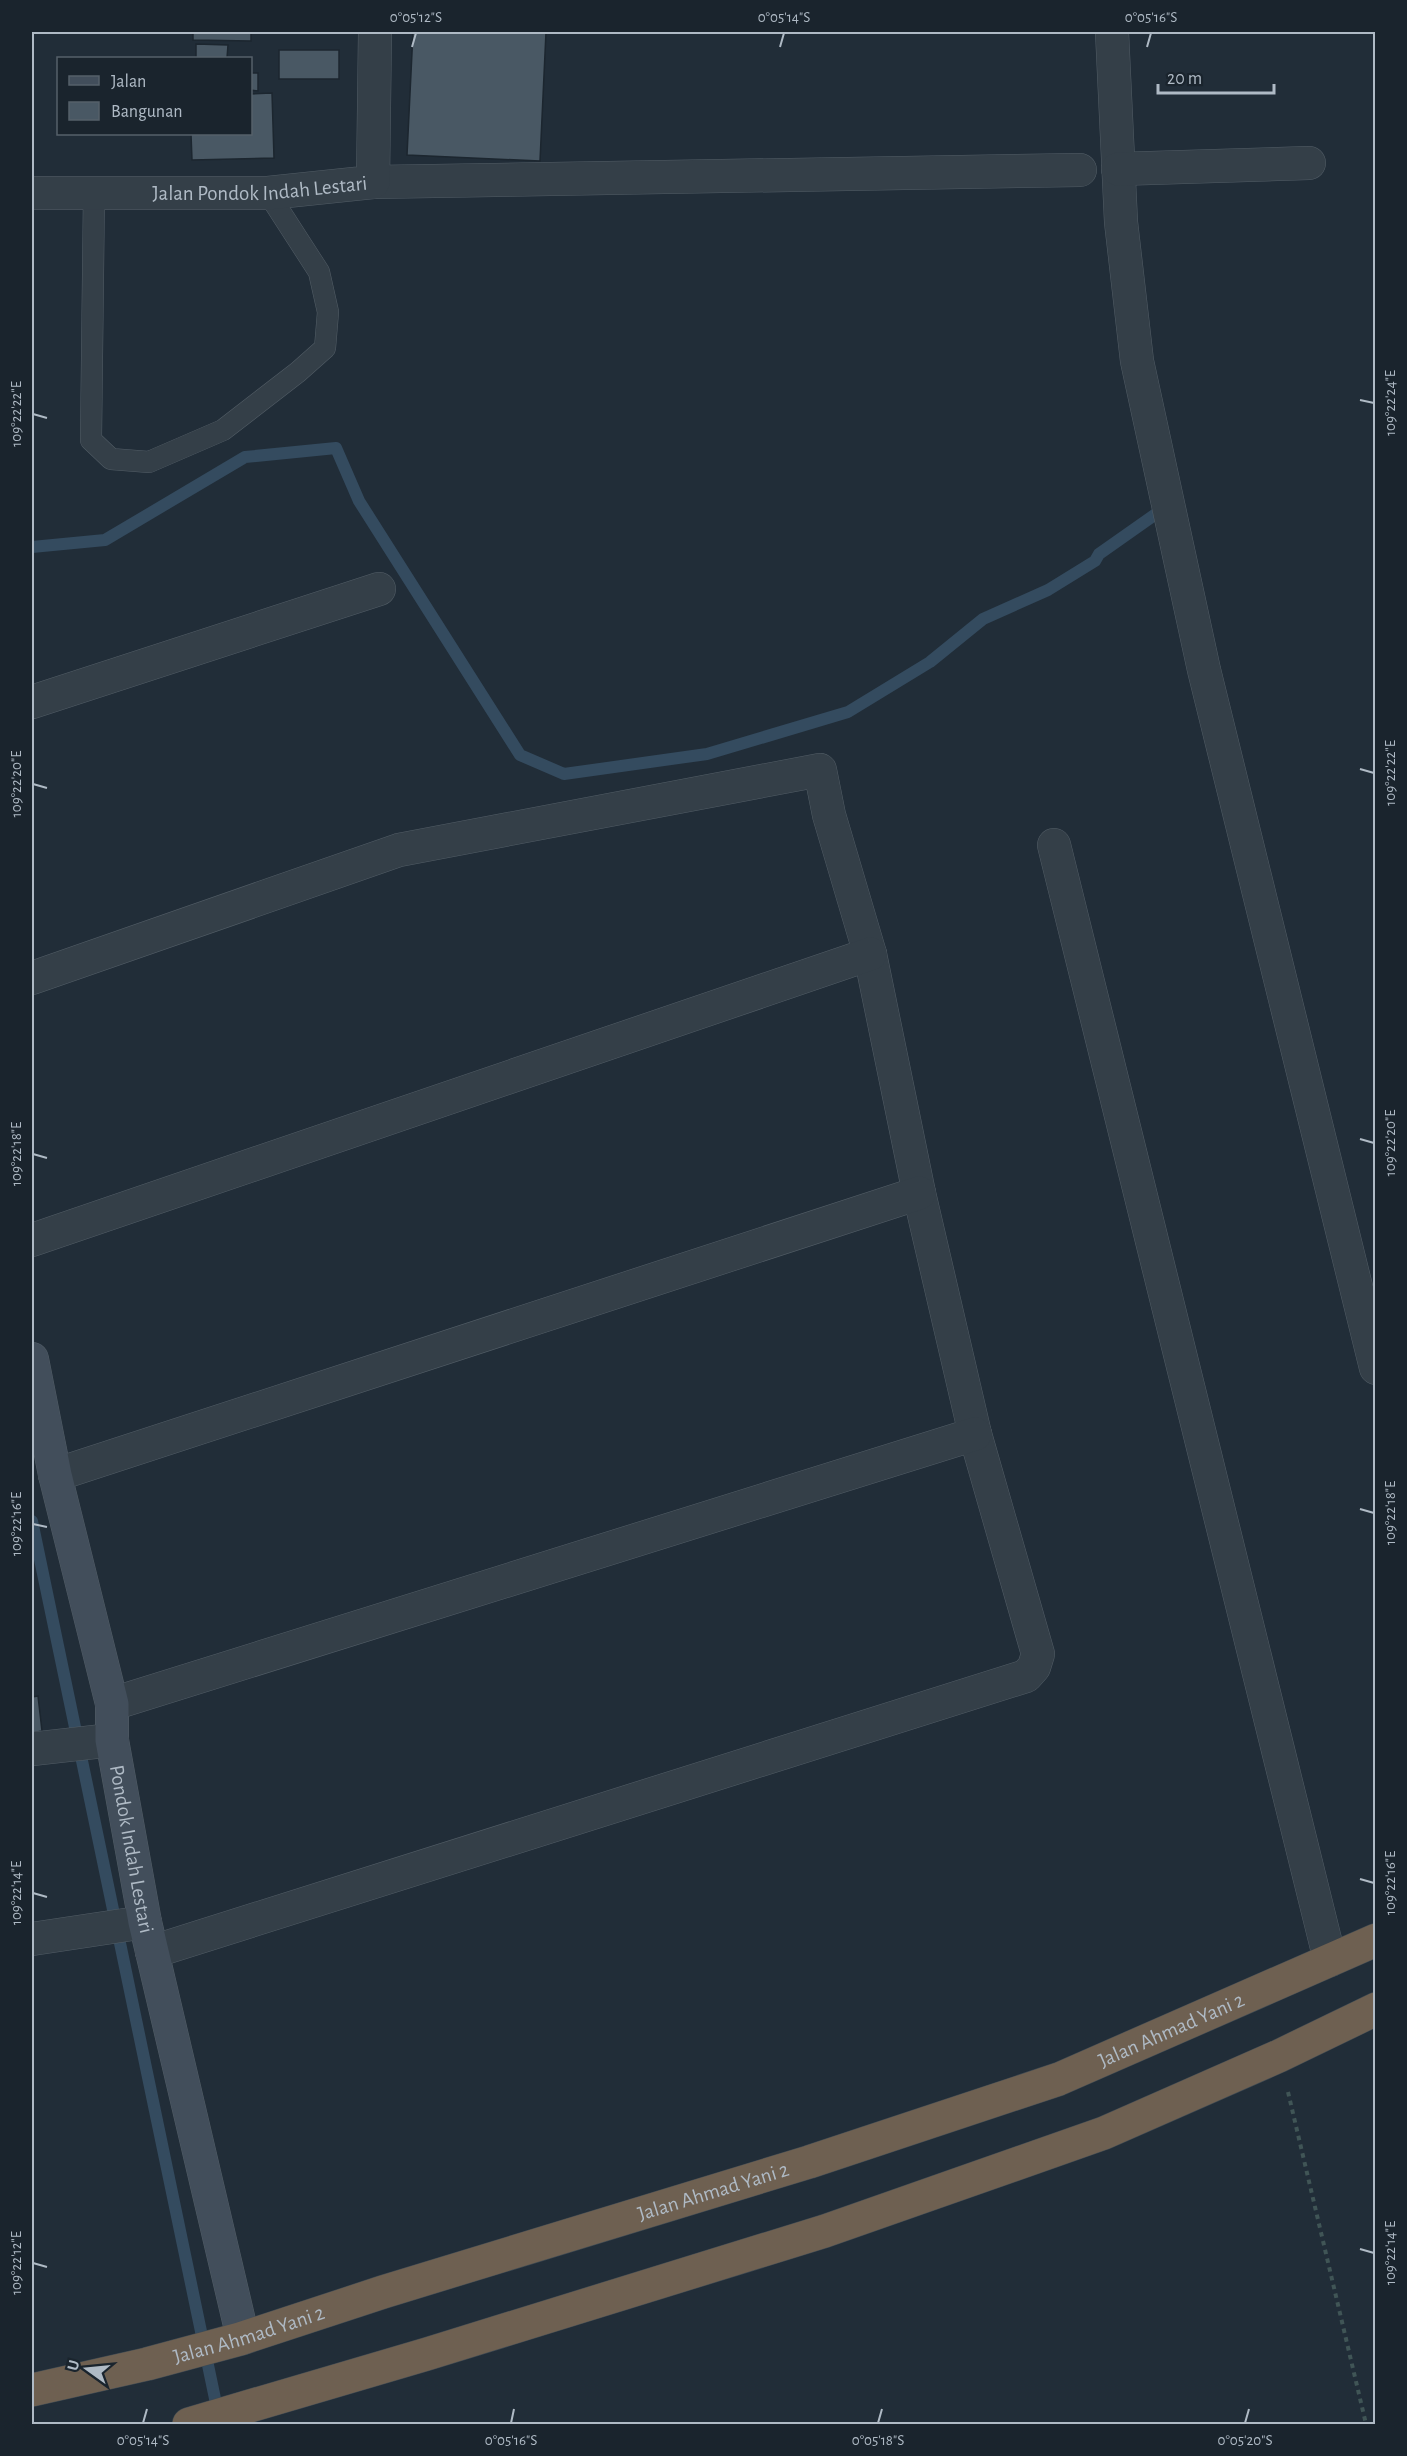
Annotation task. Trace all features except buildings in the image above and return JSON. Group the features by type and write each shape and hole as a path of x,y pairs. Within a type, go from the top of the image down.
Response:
{"highway":[{"name":"Jalan Ahmad Yani 2","path":"32,2390 147,2364 241,2339 383,2292 809,2162 1059,2079 1376,1940"},
{"path":"189,2424 251,2413 837,2227 1104,2133 1279,2056 1376,2009"}],"street":[{"name":"Jalan Pondok Indah Lestari","path":"32,193 268,193 373,182 375,32"},
{"path":"1112,32 1121,222 1139,373 1204,670 1376,1368"},
{"path":"1118,169 1309,163"},
{"path":"373,182 1080,170"},
{"path":"32,702 379,589"},
{"path":"32,978 399,850 820,770 829,815 870,954 919,1193 975,1434 1038,1654 1034,1667 1026,1676 148,1937 32,1939"},
{"path":"1054,845 1330,1960"},
{"path":"32,1240 870,954"},
{"path":"55,1475 919,1193"},
{"name":"Pondok Indah Lestari","path":"32,1359 55,1475 112,1704 112,1740 148,1937 241,2339"},
{"path":"112,1704 975,1434"},
{"path":"32,1749 112,1740"}],"lane":[{"path":"94,192 91,440 111,459 149,462 223,430 326,348 328,312 319,272 268,193"}],"path":[{"path":"1279,2056 1366,2424"}],"waterway":[{"path":"32,547 105,540 245,457 336,448 359,501 520,755 564,774 707,754 848,712 930,662 983,619 1048,590 1095,561 1099,554 1160,511"},
{"path":"32,1521 218,2413"}]}
